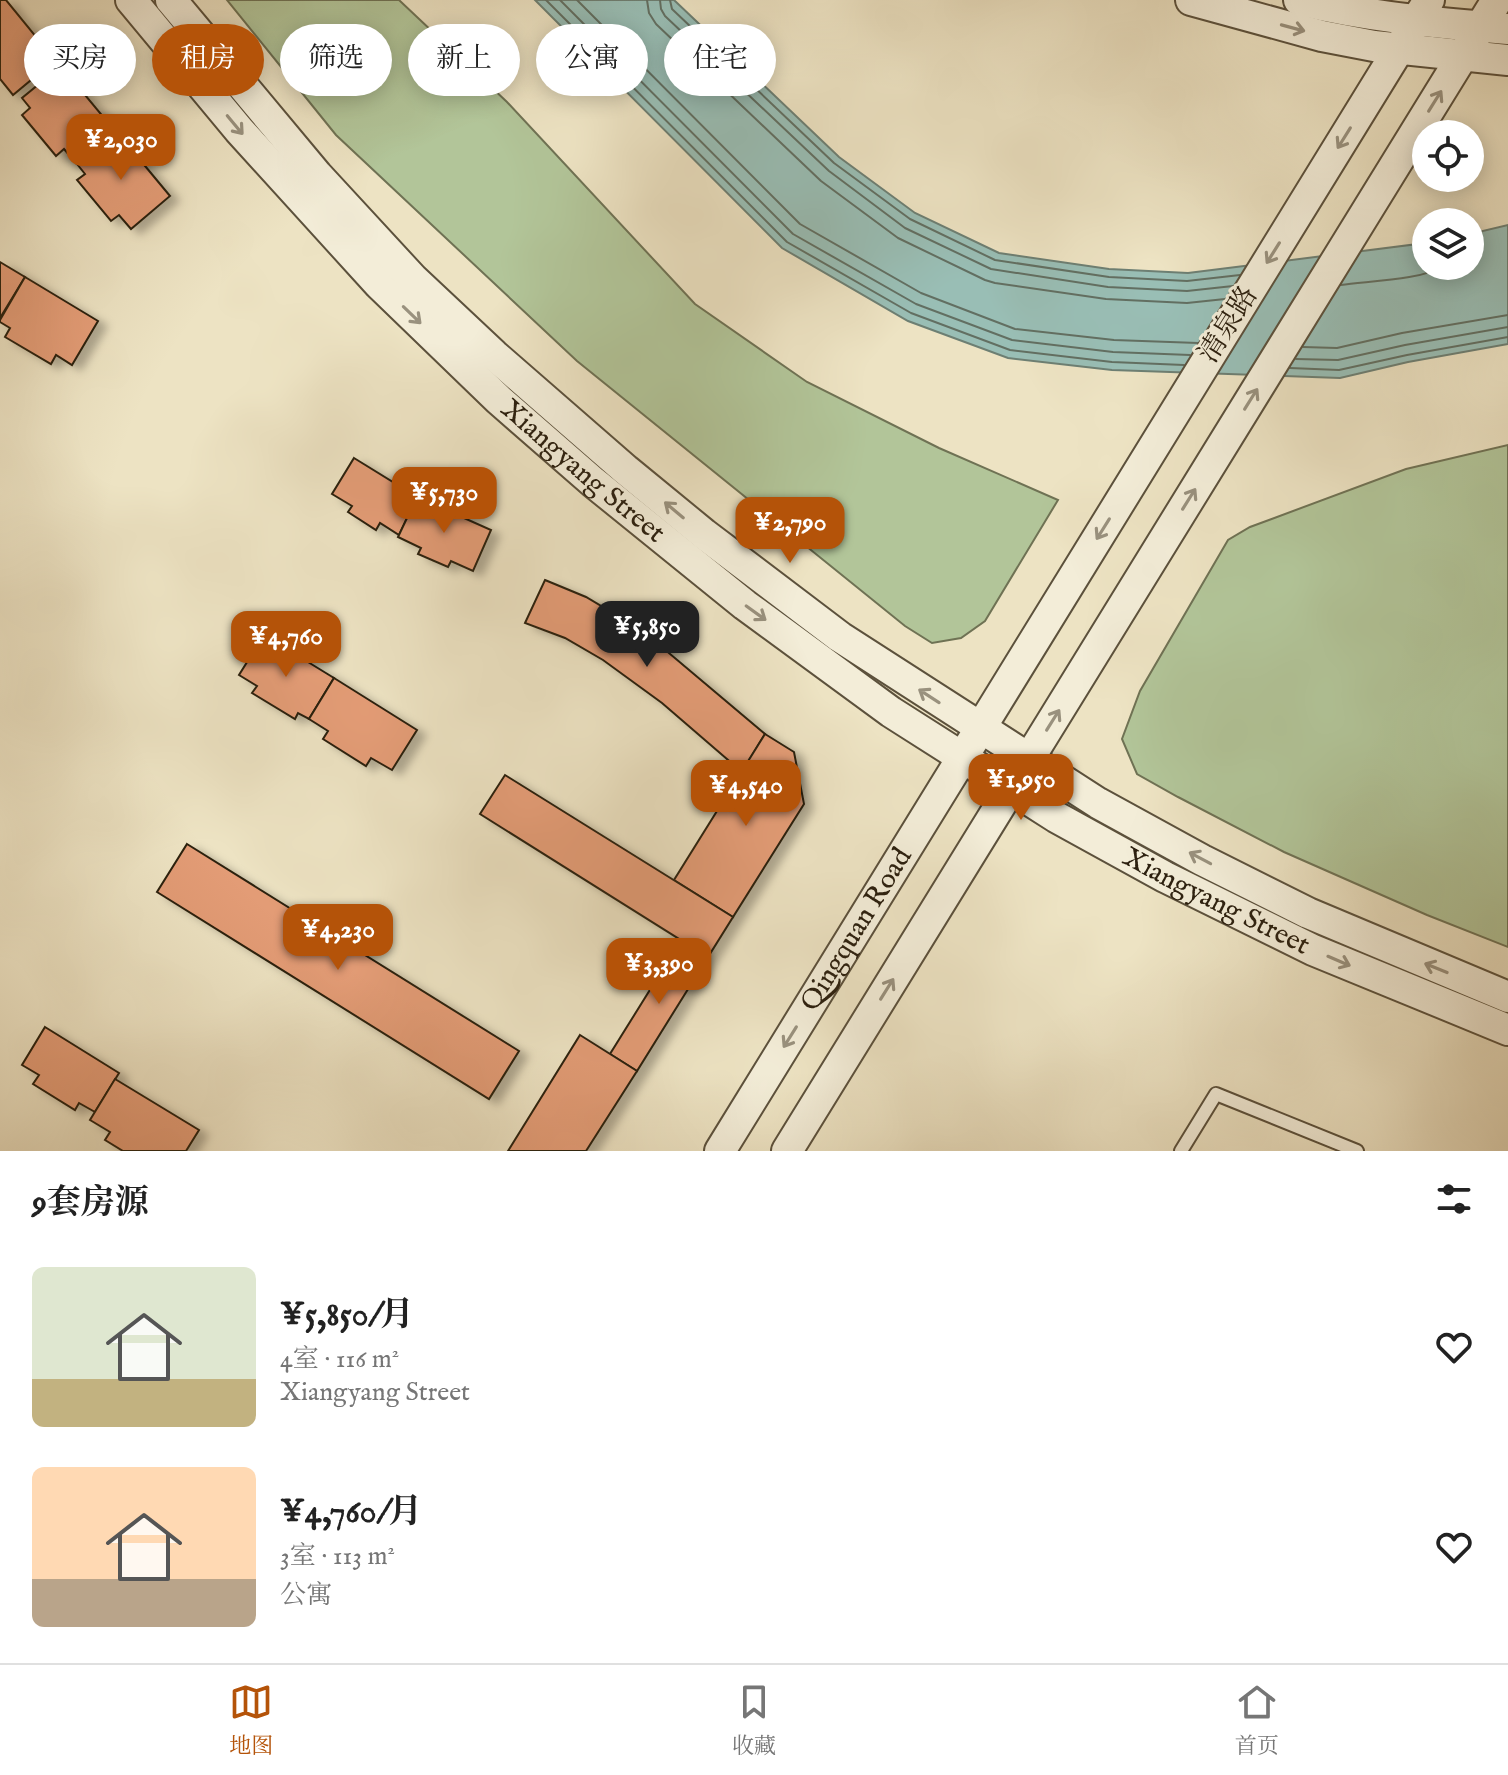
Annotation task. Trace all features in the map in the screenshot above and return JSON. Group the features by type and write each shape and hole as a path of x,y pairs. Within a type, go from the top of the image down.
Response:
{"street":[{"name":"Xiangyang Street","path":"131,0 239,130 379,284 499,400 593,482 745,605 891,712 1056,817 1165,877 1313,950 1508,1030"},
{"name":"Xiangyang Street","path":"171,0 317,175 413,279 605,452 704,534 840,637 1098,803 1202,860 1308,913 1508,997"},
{"path":"1191,0 1322,36 1399,49 1508,60"},
{"path":"1299,0 1343,11 1423,10 1494,28"},
{"path":"1463,56 1494,28 1497,0"},
{"path":"1399,49 1423,10"},
{"name":"清泉路","path":"1144,463 1399,49"},
{"name":"清泉路","path":"1210,466 1463,56"},
{"name":"Qingquan Road","path":"720,1151 1144,463"},
{"name":"Qingquan Road","path":"787,1151 1210,466"}],"lane":[{"path":"1181,1151 1216,1094 1357,1151"}],"green space":[{"path":"227,0 399,0 424,24 408,24 408,96 501,96 695,304 807,382 939,448 1058,500 985,621 961,638 932,643 905,626 577,361 336,135 305,96 392,96 392,24 280,24 280,66 264,46 264,24 246,24"},
{"path":"1508,445 1508,947 1284,852 1178,797 1137,774 1122,739 1140,691 1228,540 1250,527 1406,469"}],"water":[{"path":"535,0 674,0 699,24 664,24 664,96 775,96 839,157 915,213 999,253 1109,269 1188,273 1412,245 1412,280 1484,280 1484,231 1508,225 1508,344 1340,378 1112,370 1008,358 908,321 782,248 631,96 648,96 648,24 559,24"}],"building":[{"path":"0,0 6,0 26,24 24,86 13,95 0,79"},
{"path":"86,96 115,131 76,163 64,149 56,156 22,115 30,108 22,98"},
{"path":"116,131 170,196 131,229 119,215 111,221 77,180 85,174 77,164"},
{"path":"0,262 25,277 0,318"},
{"path":"25,277 98,321 72,365 56,355 51,364 5,337 10,328 0,320"},
{"path":"354,458 417,497 399,535 380,523 376,530 348,512 352,506 332,494"},
{"path":"417,497 491,530 473,571 451,561 448,567 418,554 421,548 398,537"},
{"path":"545,580 586,597 623,619 663,648 765,734 742,772 662,703 603,660 565,638 525,623"},
{"path":"264,635 334,678 309,719 298,713 295,719 252,693 257,686 239,675"},
{"path":"334,678 417,730 392,770 371,758 366,766 323,739 328,731 309,719"},
{"path":"765,734 794,752 804,804 733,917 674,880"},
{"path":"505,775 733,917 708,957 480,814"},
{"path":"187,844 519,1051 489,1099 157,892"},
{"path":"681,940 708,957 637,1071 610,1054"},
{"path":"45,1027 119,1073 95,1112 79,1103 75,1110 33,1084 39,1075 22,1065"},
{"path":"580,1035 637,1071 586,1151 508,1151"},
{"path":"115,1079 199,1130 186,1151 123,1151 105,1140 110,1132 90,1120"}]}
